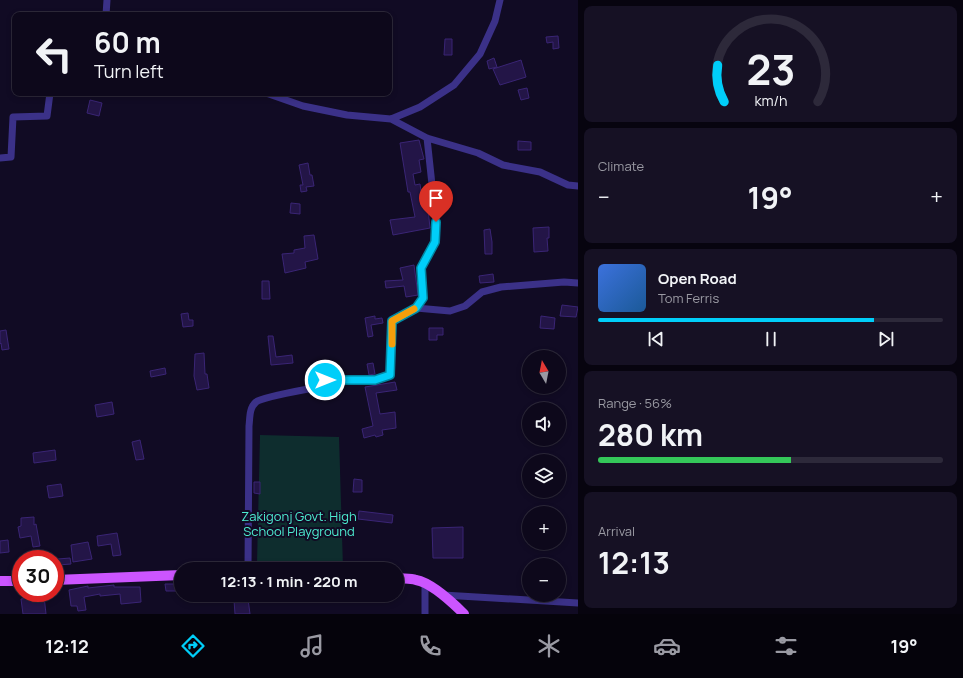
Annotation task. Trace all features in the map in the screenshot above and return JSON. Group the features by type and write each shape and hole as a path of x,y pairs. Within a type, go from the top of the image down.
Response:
{"main road":[{"path":"64,580 174,575"},
{"path":"404,579 417,580 425,584 442,595 464,614"},
{"path":"0,581 12,581"}],"street":[{"path":"106,12 107,0"},
{"path":"391,119 420,107 454,85 480,54 495,21 500,0"},
{"path":"0,158 11,157 13,118 47,116 50,96"},
{"path":"275,96 303,106 347,115 391,119 427,138 478,153 504,165 540,172 568,185 578,186"},
{"path":"248,562 249,426 251,410 256,402 267,397 323,386 325,380 375,380 390,375 392,321 416,308 423,298 421,268 435,242 436,222 427,138"},
{"path":"416,308 450,311 465,306 482,292 501,287 564,282 578,283"},
{"path":"425,584 425,614"},
{"path":"442,595 578,603"}],"green space":[{"name":"Zakigonj Govt. High School Playground","path":"260,435 339,437 343,562 257,562"}],"building":[{"path":"558,36 559,48 553,49 553,42 547,43 546,37"},
{"path":"445,39 452,39 452,55 444,55"},
{"path":"494,58 497,67 489,69 487,61"},
{"path":"521,60 526,77 500,85 493,69"},
{"path":"527,88 529,98 521,100 518,90"},
{"path":"90,100 102,103 99,116 87,113"},
{"path":"419,140 424,159 419,160 421,172 413,174 415,185 420,184 421,191 428,190 430,228 393,235 390,220 415,217 410,192 408,192 400,143"},
{"path":"518,141 531,142 531,150 518,150"},
{"path":"308,163 314,186 306,187 307,191 301,192 300,185 303,185 299,165"},
{"path":"437,188 446,188 446,195 438,196"},
{"path":"291,203 300,204 300,214 290,213"},
{"path":"549,227 549,238 547,238 548,251 534,252 533,228"},
{"path":"490,229 492,254 485,254 484,230"},
{"path":"314,235 318,259 305,262 306,268 285,273 282,254 294,253 294,250 305,248 304,236"},
{"path":"414,265 418,295 406,297 404,286 386,288 385,281 403,280 400,268"},
{"path":"493,274 494,282 480,283 479,276"},
{"path":"262,281 269,281 270,299 262,299"},
{"path":"562,305 578,307 576,317 560,316"},
{"path":"188,313 189,320 193,320 193,326 183,327 181,314"},
{"path":"375,316 375,319 382,318 383,323 371,325 373,336 368,337 365,318"},
{"path":"541,316 555,318 554,329 540,328"},
{"path":"429,328 443,328 443,335 437,335 437,340 429,340"},
{"path":"6,330 9,349 2,350 1,343 0,344 0,331"},
{"path":"268,336 273,336 276,357 292,355 293,363 271,365"},
{"path":"204,353 205,374 207,374 209,388 197,390 194,376 195,354"},
{"path":"373,363 375,374 369,375 367,364"},
{"path":"165,368 166,374 151,377 150,371"},
{"path":"395,382 397,390 376,393 380,414 395,412 396,428 382,430 383,435 376,437 375,435 364,438 362,429 373,426 365,387"},
{"path":"112,402 114,414 97,417 95,405"},
{"path":"140,440 144,459 136,460 132,442"},
{"path":"55,450 56,460 34,463 33,453"},
{"path":"354,479 362,480 362,492 353,492"},
{"path":"254,482 260,482 260,494 254,493"},
{"path":"61,484 63,496 49,498 47,486"},
{"path":"359,511 393,515 392,523 358,519"},
{"path":"34,517 34,525 36,524 40,546 33,547 31,536 20,538 18,527 21,526 21,518"},
{"path":"463,527 463,558 433,558 432,528"},
{"path":"117,533 121,555 113,556 111,544 98,546 97,536"},
{"path":"8,540 9,552 0,553 0,541"},
{"path":"88,542 92,559 73,562 71,545"},
{"path":"64,558 70,558 71,564 64,565"},
{"path":"165,584 174,584 174,591 166,591"},
{"path":"114,585 114,587 140,587 141,602 121,604 120,594 100,596 100,594 84,597 86,610 78,611 77,606 71,606 69,590 88,586 88,588"},
{"path":"21,602 45,602 46,614 23,614"},
{"path":"234,602 248,602 250,614 235,614"}],"slow traffic":[{"path":"392,344 392,321 414,309"}],"route":[{"path":"325,380 375,380 390,375 392,358 392,321 416,308 423,298 421,268 435,242 436,222"}]}
